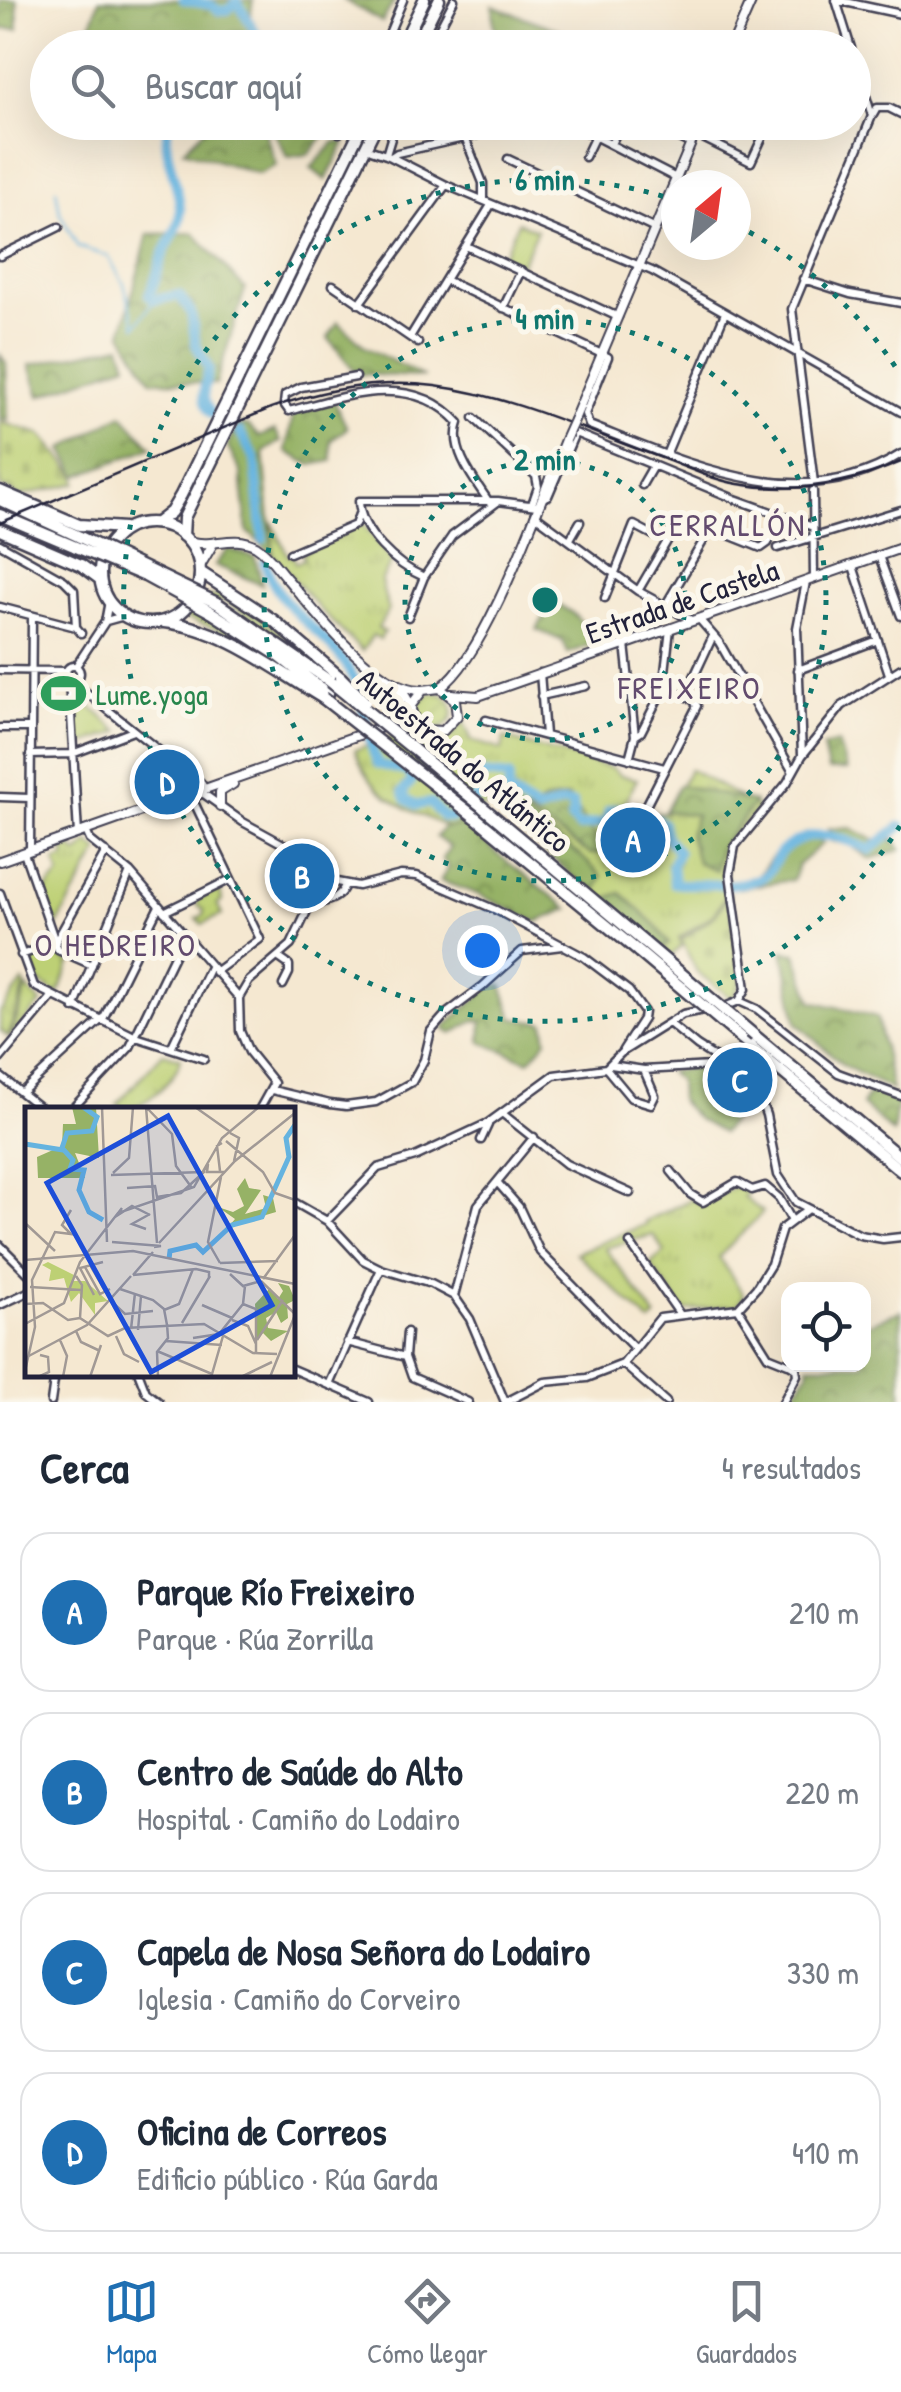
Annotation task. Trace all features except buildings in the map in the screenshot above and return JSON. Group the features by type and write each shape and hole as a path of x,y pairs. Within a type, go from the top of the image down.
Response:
{"highway":[{"path":"410,30 424,0"},
{"path":"424,30 439,0"},
{"path":"0,492 80,525 125,528 157,523 171,512 355,140"},
{"path":"331,688 273,620 200,569 186,538 184,518 369,140"},
{"name":"Autoestrada do Atlántico","path":"0,500 214,607 412,748 479,812"},
{"name":"Autoestrada do Atlántico","path":"0,515 78,542"},
{"path":"157,523 186,538"},
{"path":"100,579 106,551 125,528"},
{"path":"0,530 81,565 100,579 109,601 124,616 144,624 190,624 331,688"},
{"path":"163,622 188,605 200,569"},
{"name":"Autoestrada do Atlántico","path":"331,688 642,948 901,1155"},
{"name":"Autoestrada do Atlántico","path":"642,948 901,1174"}],"main road":[{"path":"739,30 752,0"},
{"path":"680,170 693,140"},
{"path":"456,716 454,691 487,624 661,214"},
{"path":"186,538 214,543 231,538 262,550 330,629 376,671 400,700 397,713 386,725"},
{"path":"200,569 206,551 214,543"},
{"name":"Estrada de Castela","path":"473,696 901,548"},
{"path":"376,671 405,688 440,688 473,696 449,727 436,733 417,726 386,725"},
{"path":"390,680 412,706 417,726"},
{"path":"440,688 454,691"},
{"path":"0,861 386,725 404,717 423,690"},
{"path":"216,804 222,790 243,776"}],"street":[{"path":"390,30 403,0"},
{"path":"438,30 454,0"},
{"path":"845,30 836,0 901,14"},
{"path":"872,116 877,108 901,114"},
{"path":"389,156 392,140"},
{"path":"389,156 466,140 487,203 466,246 410,337"},
{"path":"585,157 593,140"},
{"path":"603,140 661,170"},
{"path":"611,144 613,140"},
{"path":"683,140 691,144"},
{"path":"708,140 752,162 762,140"},
{"path":"802,756 797,628 810,580 813,487 792,310 862,140"},
{"path":"371,150 640,266 901,412"},
{"path":"508,159 655,229"},
{"path":"359,304 446,185"},
{"path":"0,256 59,227"},
{"path":"466,246 618,317"},
{"path":"503,308 521,272"},
{"path":"803,279 850,294 901,303"},
{"path":"444,280 608,357 585,414 589,425 666,455 736,478 813,487 870,471 901,454"},
{"path":"333,285 418,342"},
{"path":"666,455 725,313"},
{"path":"356,377 301,386 285,395 284,404 289,411 363,391 416,396 452,415 458,423 455,432 460,450 488,502"},
{"path":"474,418 536,476 536,506"},
{"path":"536,506 548,496 575,433 813,527"},
{"path":"642,485 653,466"},
{"path":"424,577 394,560 360,514 358,501 498,501 536,506 615,575 695,620 714,636 793,772"},
{"path":"408,617 424,577 452,536 498,501"},
{"path":"778,548 901,510"},
{"path":"290,554 355,525 360,514"},
{"path":"665,606 711,528 761,548 768,543 780,515"},
{"path":"570,539 580,522"},
{"path":"605,598 634,525 652,535"},
{"path":"638,591 676,526"},
{"path":"0,544 64,580 74,590 76,601 66,624"},
{"path":"879,556 901,616"},
{"path":"853,566 889,674"},
{"path":"105,622 109,601"},
{"path":"0,607 94,634"},
{"path":"73,611 86,651"},
{"path":"32,616 27,852 58,950 92,965"},
{"path":"124,616 115,616 94,634 72,677 72,754 82,832 130,872 239,998"},
{"path":"635,736 641,732 663,689 670,628"},
{"path":"685,696 714,636"},
{"path":"798,670 878,640"},
{"path":"625,644 635,736 630,759"},
{"path":"622,1052 683,1014 727,1008 739,1001 746,989 746,978 730,874 735,846 842,706 901,668"},
{"path":"0,670 72,677 178,768 195,791 260,939 212,969 171,1048"},
{"path":"540,673 544,735"},
{"path":"541,696 586,686"},
{"path":"646,806 696,706 693,699 663,689"},
{"path":"486,720 664,768"},
{"path":"0,728 30,728"},
{"path":"30,755 72,754 134,731"},
{"path":"178,768 195,791 290,847 326,880 345,886 366,885 412,874 496,910 564,946 629,991 639,1004 643,1019 609,1066"},
{"path":"0,798 29,798"},
{"path":"21,955 55,943 106,852"},
{"path":"74,1008 130,872"},
{"path":"22,1092 104,1017 162,909 231,879"},
{"path":"260,1107 274,1083 249,1052 240,1031 239,998 250,981 297,935 308,907 332,900 345,886"},
{"path":"0,893 32,983 52,998 136,1037 204,1058"},
{"path":"74,1107 136,1037 184,935"},
{"path":"272,1090 346,1106 376,1102 412,1082 424,1060 431,1031 446,1014 522,951 564,946"},
{"path":"278,957 288,965 283,985"},
{"path":"0,1059 52,998"},
{"path":"739,1001 758,1009 838,1073 901,1096"},
{"path":"669,1023 696,1046 754,1082 766,1115 778,1176 788,1194 808,1210 871,1239 901,1237"},
{"path":"328,1220 378,1168 429,1152 488,1124 554,1074 609,1066 644,1070 728,1065"},
{"path":"609,1066 631,1098 650,1104 655,1096 644,1070"},
{"path":"0,1076 40,1107"},
{"path":"504,1114 566,1164 630,1193"},
{"path":"481,1140 488,1124"},
{"path":"454,1296 474,1212 534,1137"},
{"path":"672,1171 690,1194 703,1202 737,1182 752,1190 765,1186 779,1198 792,1221"},
{"path":"498,1182 519,1207 540,1252 635,1349"},
{"path":"295,1203 328,1220 354,1252 380,1269 430,1284 454,1296 470,1320 506,1402 545,1382 586,1378 623,1364 660,1318 738,1308 771,1264 782,1230 808,1210"},
{"path":"630,1243 680,1314"},
{"path":"0,1245 25,1270"},
{"path":"330,1385 380,1269"},
{"path":"0,1306 25,1294"},
{"path":"738,1308 768,1356 781,1361"},
{"path":"407,1332 405,1357 412,1377 468,1402"},
{"path":"347,1342 405,1357"},
{"path":"623,1364 666,1402"},
{"path":"295,1369 369,1402"},
{"path":"783,1402 797,1372"},
{"path":"51,1402 55,1377"},
{"path":"140,1377 146,1392 159,1402"}],"green space":[{"path":"0,0 17,0 18,29 0,29"},
{"path":"99,0 253,0 249,30 89,30"},
{"path":"344,0 395,0 382,22"},
{"path":"493,6 559,30 497,30"},
{"path":"193,140 268,140 276,165 259,174 183,150"},
{"path":"278,140 320,140 309,154 288,157"},
{"path":"335,142 345,142 326,180 311,168"},
{"path":"518,222 537,230 520,266 502,257"},
{"path":"194,233 245,289 216,384 151,380 122,333 148,234"},
{"path":"338,322 365,347 424,377 357,374 328,338"},
{"path":"121,345 127,364 40,396 30,365"},
{"path":"0,355 6,363 8,420 0,419"},
{"path":"332,397 347,428 331,441 332,461 311,465 286,451 293,415"},
{"path":"122,414 152,447 78,476 63,449"},
{"path":"0,422 41,434 76,475 77,483 20,496 0,486"},
{"path":"236,425 248,425 259,437 275,430 281,441 264,452 273,555 247,531 241,472 227,446"},
{"path":"272,522 288,556 293,556 296,563 304,559 302,553 362,522 392,561 381,581 388,610 378,628 384,632 380,639 373,635 362,651 321,611 273,555"},
{"path":"228,549 255,557 262,585 215,565"},
{"path":"224,593 308,656 221,599 209,616 268,653 305,683 219,630 184,618 203,599"},
{"path":"551,603 577,618 591,645 568,653 563,641 537,630"},
{"path":"74,693 120,732 77,746 76,732 80,728 76,730 76,721 80,715 75,716"},
{"path":"435,693 448,698 453,711 448,724 435,729 422,724 417,711 422,698"},
{"path":"463,721 472,741 502,750 504,738 612,768 620,775 637,779 624,804 633,815 666,813 689,769 759,808 725,852 727,894 713,915 679,938 681,946 672,956 502,812 488,804 453,830 382,792 355,750 410,730 439,740 452,734"},
{"path":"838,743 847,770 828,770 823,747"},
{"path":"679,785 755,802 719,850 716,870 697,862 689,834 696,815 665,811"},
{"path":"502,797 602,876 596,891 583,885 489,804"},
{"path":"568,797 606,852 590,854 527,812 545,801"},
{"path":"468,824 496,853 569,909 537,922 440,881 449,867 442,859 450,847 436,837 443,828"},
{"path":"851,828 874,840 894,839 901,850 870,859 849,844 831,841 829,829"},
{"path":"805,834 823,843 798,865 793,880 739,888 738,881 758,876 773,856"},
{"path":"89,843 99,851 56,927 44,892 60,875 55,862 66,857 63,849 73,848 77,854"},
{"path":"220,889 222,901 217,904 222,915 202,924 197,918 204,915 204,910 197,905 198,899"},
{"path":"621,893 656,925 669,944 660,948 602,900"},
{"path":"729,895 741,982 733,999 697,972 681,940 714,916"},
{"path":"48,951 71,962 58,995 37,981 28,958"},
{"path":"783,951 796,953 812,1001 877,1017 892,1090 843,1065 797,1023"},
{"path":"23,982 8,1037 0,1030 0,1012"},
{"path":"502,985 513,1018 544,1022 547,1040 529,1061 481,1042 482,1022 475,1020 452,1034 444,1028 488,988"},
{"path":"27,988 41,1003 10,1038"},
{"path":"163,1053 180,1058 166,1084 148,1099 134,1107 117,1104"},
{"path":"712,1065 747,1099 722,1133 697,1119 679,1100 678,1080 668,1072"},
{"path":"871,1091 898,1099 893,1133 862,1105"},
{"path":"738,1185 749,1191 743,1197 763,1212 719,1257 744,1295 737,1305 684,1311 650,1264 665,1252 653,1235 605,1248 656,1317 651,1323 576,1253 646,1224 645,1221 692,1199 701,1204"},
{"path":"901,1311 901,1402 788,1402 808,1372 871,1372 871,1322"}],"waterway":[{"path":"184,0 211,5 219,11 228,10 237,1 254,30"},
{"path":"167,140 180,214 149,295 154,300 179,295 191,312 196,345 209,369 204,398 212,414"},
{"path":"56,189 60,213 78,247 108,256 124,284 136,326 154,300"},
{"path":"240,432 255,459 263,539"},
{"path":"265,562 281,595 330,645 351,673 378,764 410,773 412,781 403,791 406,799 417,805 430,803 443,817 451,818 476,799 475,783 482,774 509,777 508,792 537,811 573,804 571,819 579,827 606,822 609,810 617,808 633,823 663,823 666,837 678,852 672,865 674,883 681,884 750,882 764,876 783,850 805,838 837,838 870,850 901,826"}],"railway":[{"path":"0,523 271,408 331,391 372,385 435,386 492,398 738,484 779,488 821,485 901,462"}],"place":[{"name":"Lume.yoga","path":"63,694"},
{"name":"Oficina de Correos","path":"167,782"},
{"name":"Parque Río Freixeiro","path":"633,840"},
{"name":"Centro de Saúde do Alto","path":"302,876"},
{"name":"Capela de Nosa Señora do Lodairo","path":"740,1080"}],"district":[{"name":"CERRALLÓN","path":"728,524"},
{"name":"FREIXEIRO","path":"690,687"},
{"name":"O HEDREIRO","path":"116,944"}]}
